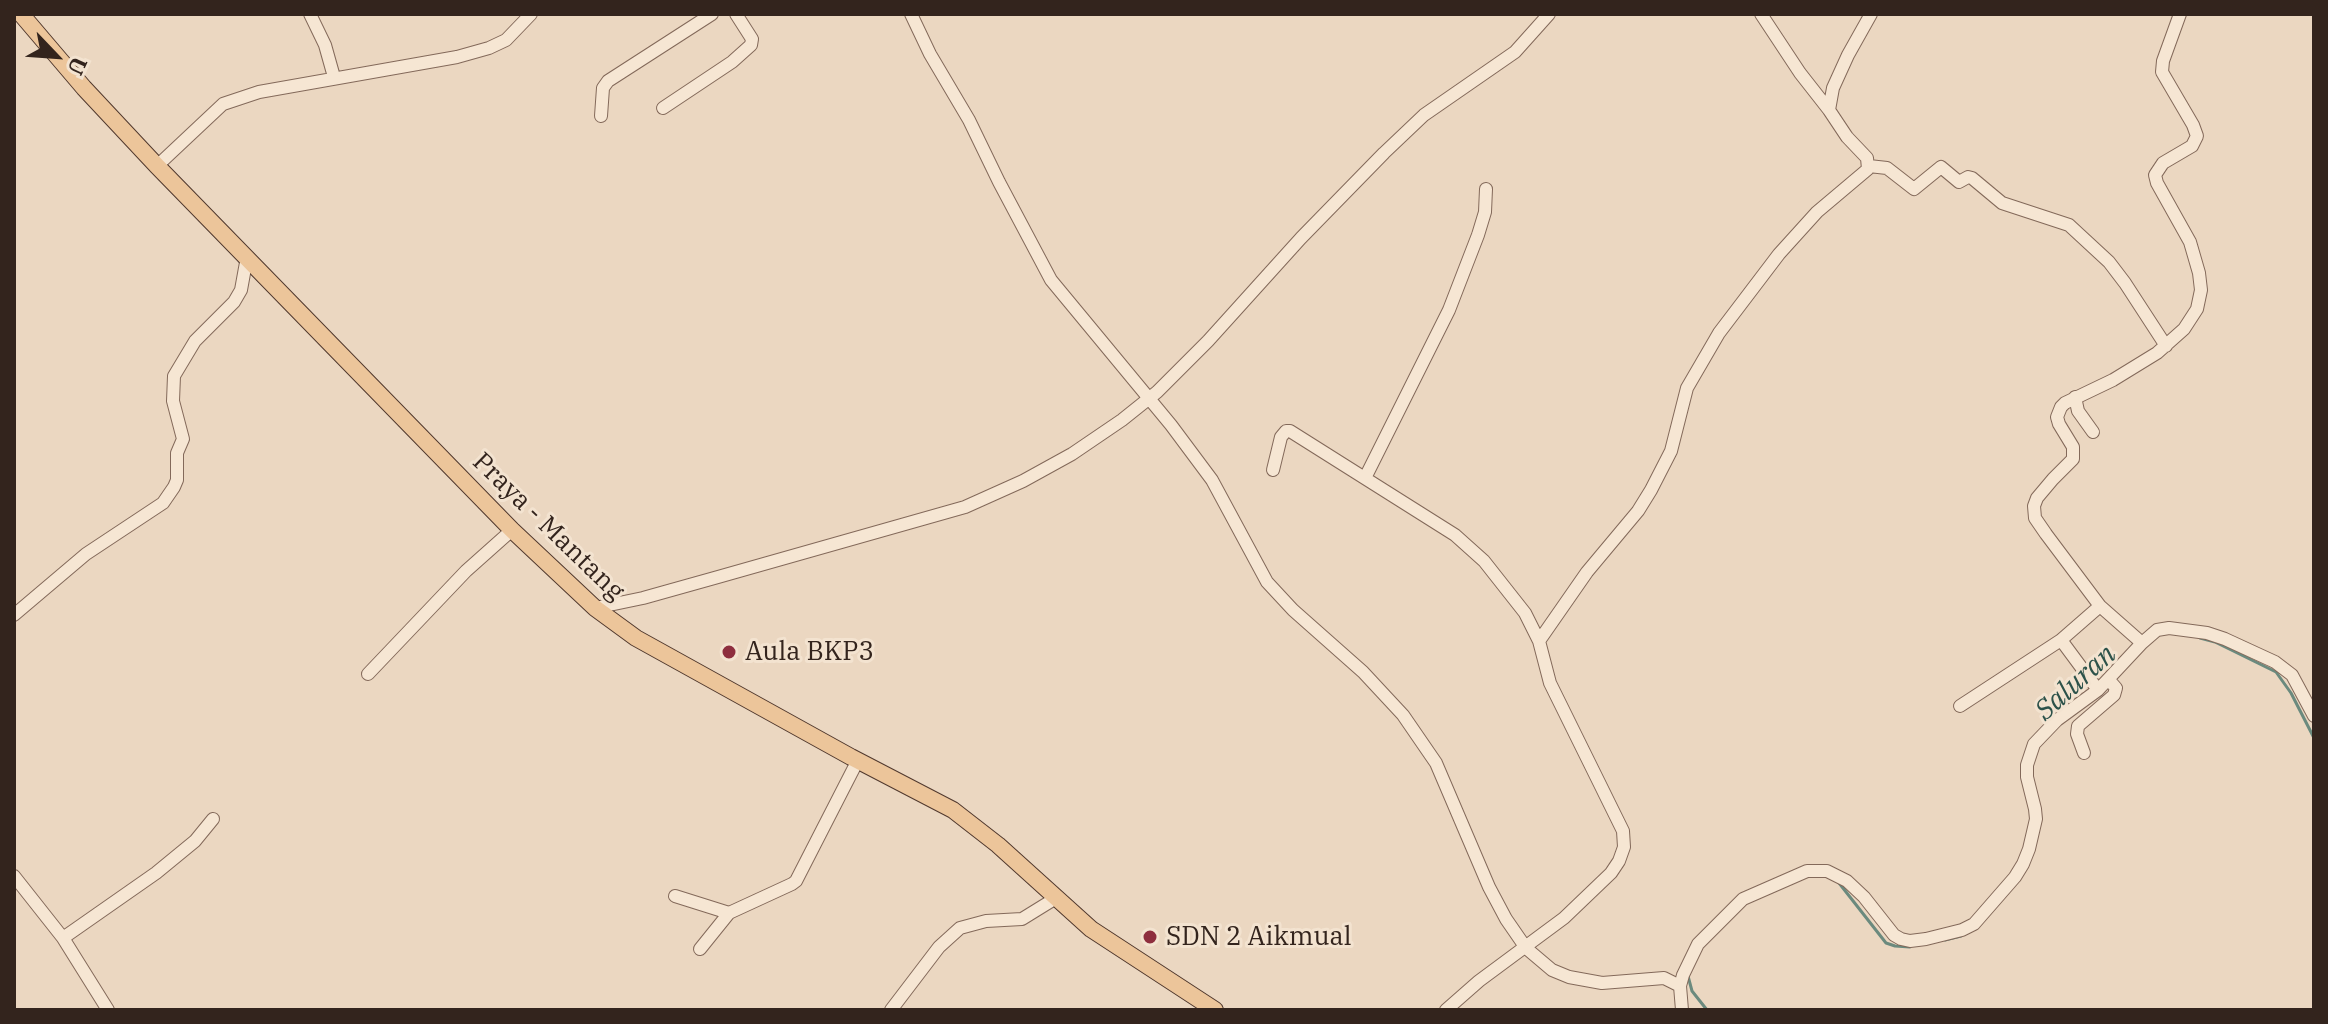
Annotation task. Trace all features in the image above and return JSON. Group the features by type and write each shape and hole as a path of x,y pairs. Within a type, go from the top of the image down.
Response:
{"main road":[{"name":"Praya - Mantang","path":"21,14 157,166 512,530 595,608 636,638 953,810 998,845 1091,929 1215,1010"}],"street":[{"path":"310,14 325,45 334,77"},
{"path":"157,166 223,104 259,92 457,57 489,48 506,40 531,14"},
{"path":"601,116 603,88 608,81 712,14"},
{"path":"663,108 732,62 751,45 752,39 736,14"},
{"path":"911,14 1051,280 1171,425 1212,480 1267,582 1293,610 1363,672 1403,715 1436,763 1489,887 1526,948 1552,970 1569,977 1602,983 1664,978 1680,986"},
{"path":"595,608 688,586 965,507 1023,481 1072,454 1148,399 1208,341 1301,238 1384,153 1442,102 1515,52 1549,14"},
{"path":"1539,641 1587,572 1638,511 1651,490 1671,451 1687,388 1719,333 1779,254 1817,212 1869,166 1867,158 1847,137 1761,14"},
{"path":"1829,110 1833,88 1862,26 1871,14"},
{"path":"2142,643 2100,606 2046,534 2034,512 2037,498 2073,459 2073,447 2057,417 2061,407 2075,397 2113,380 2166,346 2184,329 2197,309 2201,290 2190,242 2155,175 2163,163 2192,146 2197,136 2162,72 2180,14"},
{"path":"1869,166 1887,168 1912,189 1941,167 1959,182 1972,178 2002,203 2069,225 2109,262 2166,346"},
{"path":"1365,478 1449,310 1478,235 1485,212 1486,189"},
{"path":"14,615 86,554 163,503 177,480 177,453 183,439 173,401 174,376 195,341 234,302 241,290 247,257"},
{"path":"2075,397 2078,411 2093,432"},
{"path":"1273,470 1281,437 1290,431 1455,535 1484,561 1525,613 1539,641 1550,683 1623,831 1624,847 1611,873 1564,918 1479,981 1446,1010"},
{"path":"368,674 466,571 512,530"},
{"path":"1960,706 2061,640 2100,606"},
{"path":"2084,753 2077,734 2078,726 2107,703 2112,684 2142,643 2157,630 2169,628 2225,639 2275,662 2292,675 2314,716"},
{"path":"2061,640 2098,690"},
{"path":"1682,1010 1680,986 1686,965 1698,944 1743,899 1807,871 1835,873 1847,881 1901,939 1926,939 1974,924 2015,877 2029,849 2036,819 2027,765 2034,744 2057,720 2098,690 2112,684"},
{"path":"700,949 729,913 796,881 858,760"},
{"path":"63,938 156,873 195,841 213,819"},
{"path":"14,876 63,938 108,1010"},
{"path":"675,896 729,913"},
{"path":"891,1010 939,947 960,928 986,921 1022,919 1056,898"}],"waterway":[{"name":"Saluran","path":"2200,638 2215,642 2276,672 2291,693 2314,738"},
{"name":"Saluran","path":"1839,883 1886,943 1910,947"},
{"name":"Saluran","path":"1945,940 1961,936"},
{"name":"Saluran","path":"1688,976 1692,991 1707,1010"}],"place":[{"name":"Aula BKP3","path":"729,652"},
{"name":"SDN 2 Aikmual","path":"1150,937"}]}
